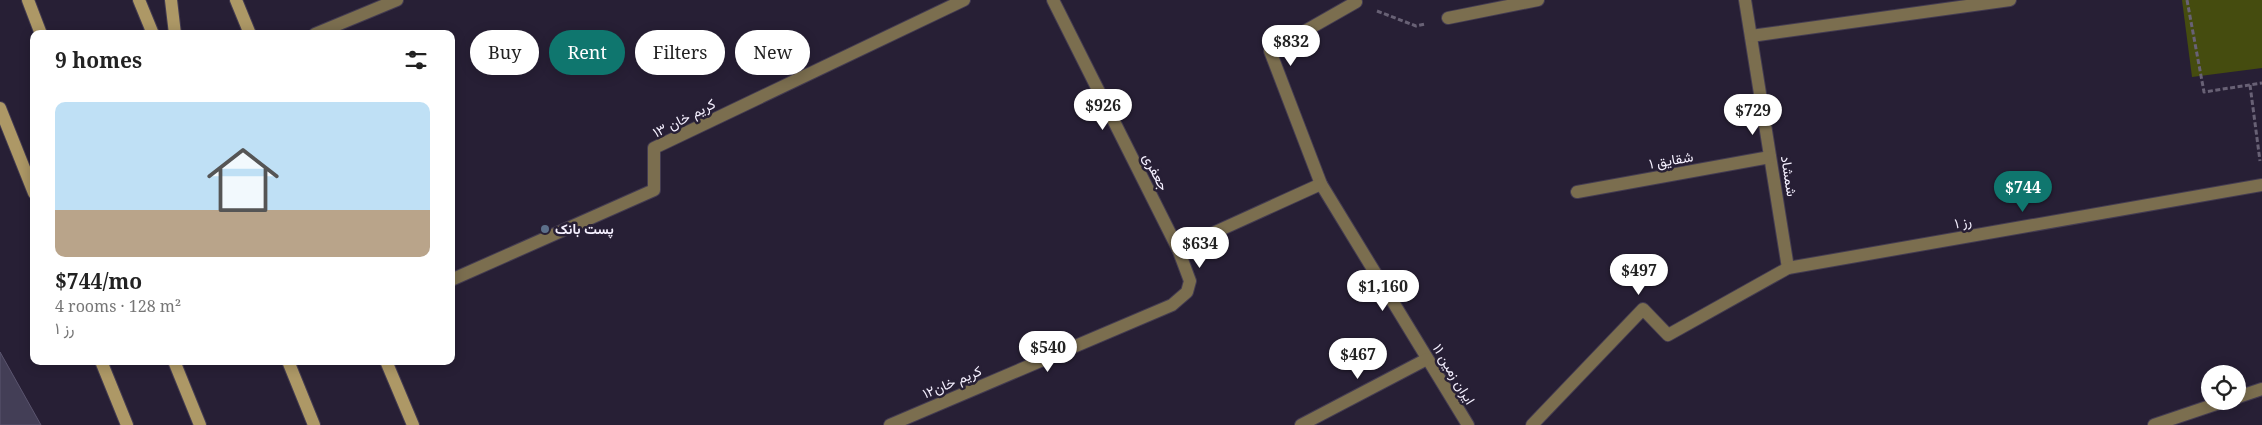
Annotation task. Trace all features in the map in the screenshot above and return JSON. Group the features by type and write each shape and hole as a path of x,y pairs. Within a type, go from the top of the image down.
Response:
{"main road":[{"path":"28,0 39,30"},
{"path":"139,0 151,30"},
{"path":"171,0 175,30"},
{"path":"236,0 248,30"},
{"path":"0,108 30,183"},
{"path":"103,365 126,425"},
{"path":"176,365 200,425"},
{"path":"290,365 314,425"},
{"path":"388,365 412,425"}],"street":[{"path":"325,30 397,0"},
{"name":"کریم خان ۱۳","path":"455,278 654,190 654,148 964,0"},
{"name":"جعفری","path":"1053,0 1178,249 1190,281 1187,292"},
{"path":"1448,18 1538,0"},
{"name":"شمشاد","path":"1745,0 1788,268"},
{"path":"1751,36 2010,0"},
{"name":"ایران زمین ۱۱","path":"1356,1 1270,51 1321,184 1468,425"},
{"name":"شقایق ۱","path":"1577,192 1770,157"},
{"path":"1178,249 1321,184"},
{"name":"رز ۱","path":"1532,425 1643,309 1668,335 1788,268 2262,185"},
{"name":"کریم خان۱۲","path":"890,425 1172,305 1187,292"},
{"path":"1301,425 1427,358"},
{"path":"2246,394 2262,389"},
{"path":"2154,425 2201,409"}],"path":[{"path":"2187,0 2204,92 2262,83"},
{"path":"1356,1 1416,26 1448,18"},
{"path":"2250,85 2261,169"}],"green space":[{"path":"2182,0 2262,0 2262,68 2192,77"}],"building":[{"path":"0,352 41,425 0,425"}],"place":[{"name":"پست بانک","path":"545,229"}]}
